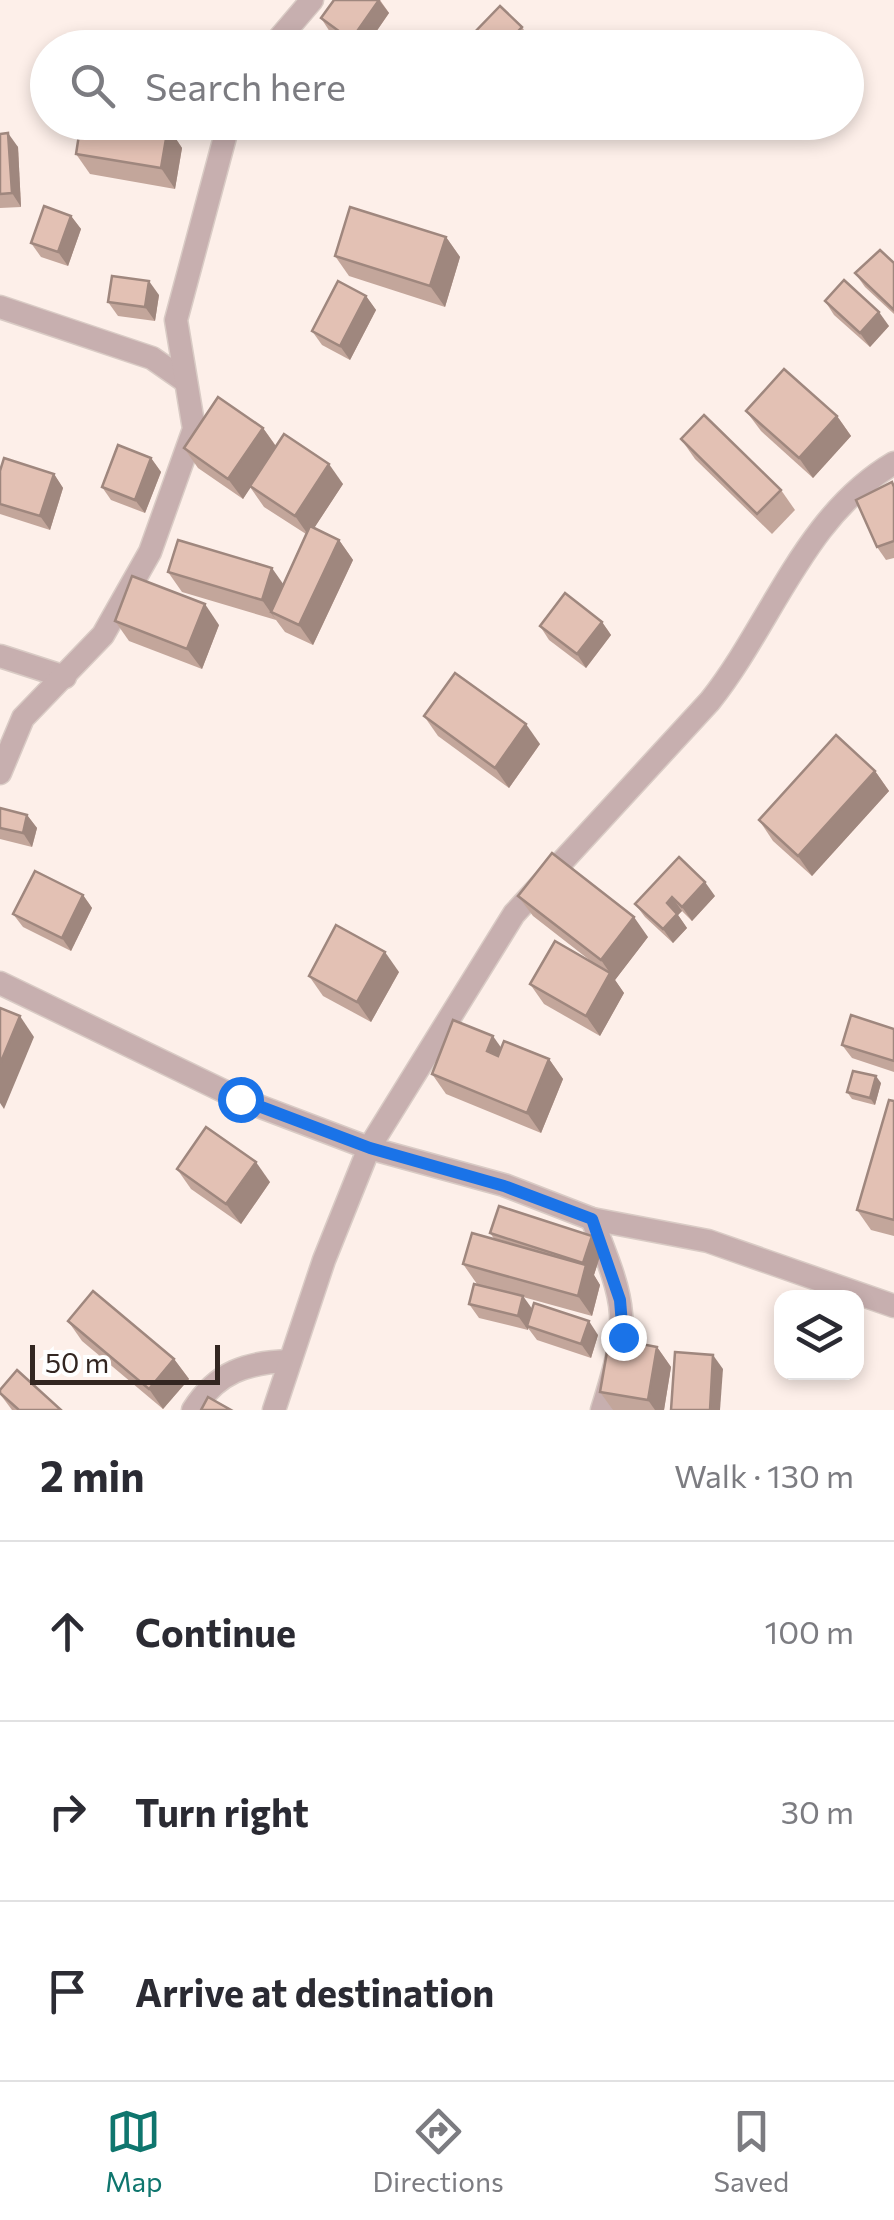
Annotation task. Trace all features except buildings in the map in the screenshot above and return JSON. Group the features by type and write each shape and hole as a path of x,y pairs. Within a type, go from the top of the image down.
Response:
{"street":[{"path":"286,30 312,0"},
{"path":"0,772 22,718 103,635 150,552 194,429 176,337 183,283 225,140"},
{"path":"0,307 152,358 186,381"},
{"path":"152,358 176,337"},
{"path":"274,1410 324,1260 370,1148 514,914 710,701 734,670 799,559 843,504 894,463"},
{"path":"0,656 66,677"},
{"path":"0,983 240,1099 370,1148 504,1186 592,1219 708,1241 894,1306"},
{"path":"592,1219 624,1317 619,1360 602,1410"},
{"path":"193,1410 234,1369 259,1362 290,1361"}],"route":[{"path":"240,1099 370,1148 504,1186 592,1219 614,1275 624,1317 623,1337"}]}
